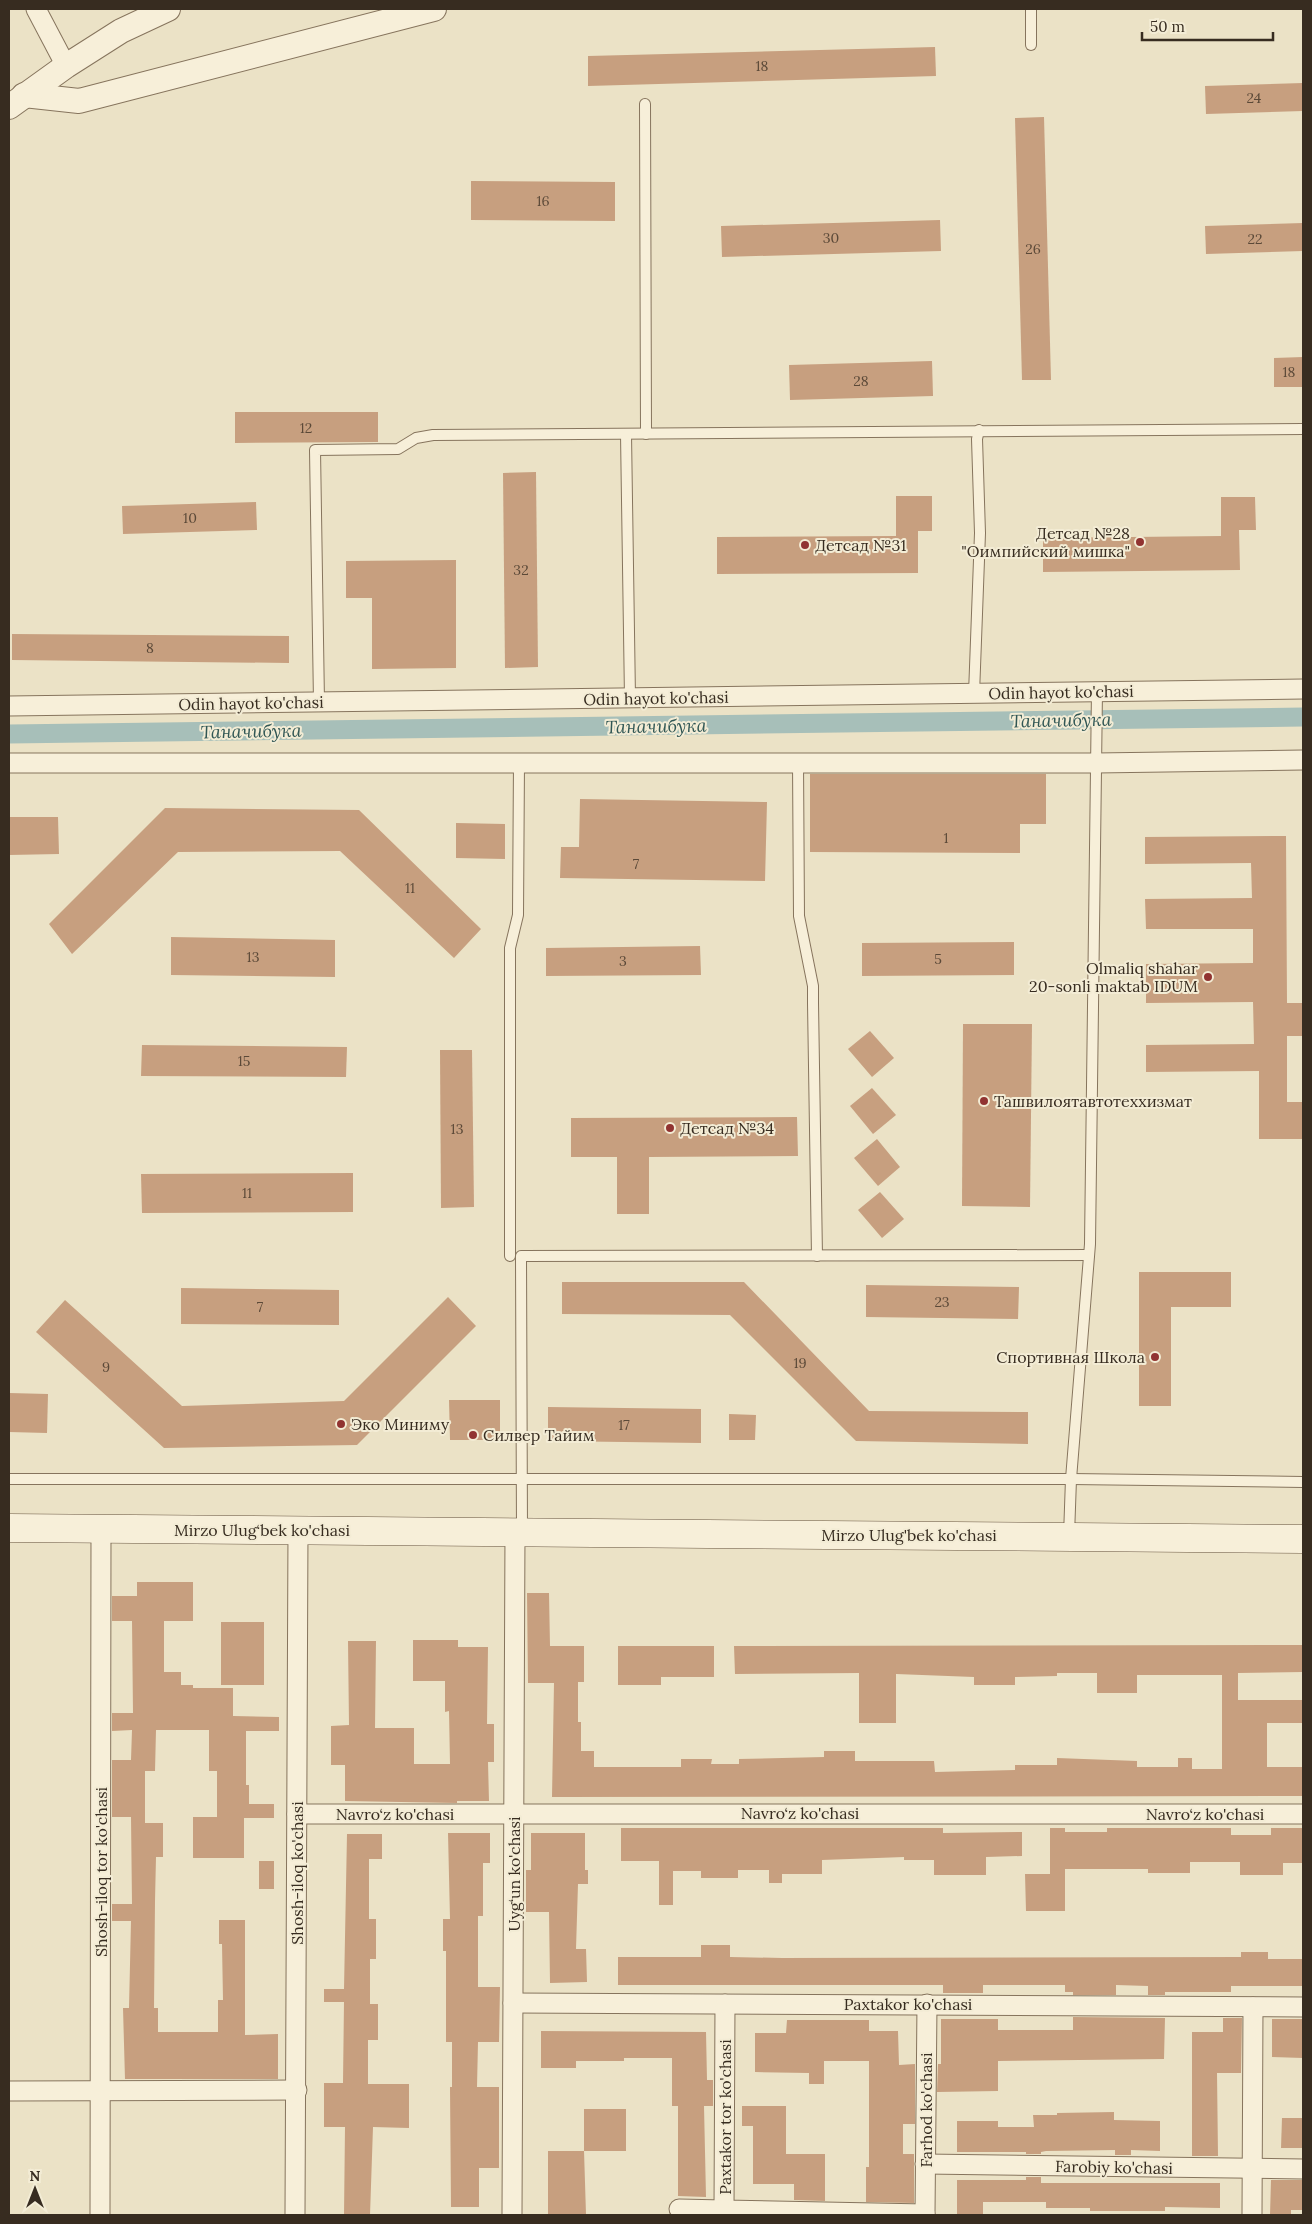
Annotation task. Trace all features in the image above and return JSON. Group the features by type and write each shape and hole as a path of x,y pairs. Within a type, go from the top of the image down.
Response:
{"main road":[{"name":"Mirzo Ulug‘bek ko'chasi","path":"9,1528 519,1532"},
{"name":"Mirzo Ulug'bek ko'chasi","path":"519,1532 1303,1538"}],"street":[{"path":"36,9 66,66"},
{"path":"17,101 66,66 121,31 168,9"},
{"path":"17,101 79,101 434,9"},
{"name":"Odin hayot ko'chasi","path":"9,706 974,694 1097,696 1303,689"},
{"path":"9,762 1096,763 1303,760"},
{"name":"Shosh-iloq tor ko'chasi","path":"100,2215 101,1528"},
{"name":"Shosh-iloq ko'chasi","path":"295,2215 298,1530"},
{"name":"Uyg‘un ko'chasi","path":"512,2215 514,1813 519,1532"},
{"name":"Navro‘z ko'chasi","path":"297,1814 1303,1814"},
{"name":"Paxtakor ko'chasi","path":"513,2003 1303,2007"},
{"name":"Paxtakor tor ko'chasi","path":"725,2004 724,2210 925,2215"},
{"name":"Farhod ko'chasi","path":"925,2215 927,2004"},
{"path":"1252,2215 1253,2007"},
{"path":"9,2091 297,2090"},
{"name":"Farobiy ko'chasi","path":"925,2164 1303,2169"},
{"path":"679,2209 724,2210"}],"lane":[{"path":"1031,9 1031,45"},
{"path":"645,104 646,434"},
{"path":"319,702 315,450 398,449 416,438 433,436 979,430 1303,429"},
{"path":"974,694 980,533 977,439 979,430"},
{"path":"626,434 630,698"},
{"path":"1069,1536 1071,1479 1090,1255 1097,696"},
{"path":"510,1256 510,948 518,915 519,762"},
{"path":"798,762 799,916 813,994 817,1256"},
{"path":"519,1532 521,1480 521,1256 1090,1255"},
{"path":"9,1480 1071,1479 1303,1482"}],"building":[{"path":"935,47 936,76 588,86 588,56"},
{"path":"1303,83 1303,111 1206,114 1205,86"},
{"path":"1044,117 1051,380 1022,380 1015,118"},
{"path":"471,181 615,182 615,221 471,220"},
{"path":"940,220 941,251 722,257 721,226"},
{"path":"1303,223 1303,251 1206,254 1205,226"},
{"path":"1303,357 1303,387 1274,387 1274,358"},
{"path":"932,361 933,396 790,400 789,365"},
{"path":"235,412 378,412 378,442 235,443"},
{"path":"536,472 538,667 505,668 503,473"},
{"path":"896,496 932,496 932,531 918,531 918,573 717,574 717,537 896,536"},
{"path":"1221,497 1255,497 1256,530 1239,530 1240,570 1043,572 1043,538 1221,536"},
{"path":"256,502 257,530 123,534 122,506"},
{"path":"456,560 456,668 372,669 372,598 346,598 346,561"},
{"path":"12,634 289,636 289,663 12,660"},
{"path":"810,774 1046,774 1046,824 1020,824 1020,853 810,852"},
{"path":"580,799 767,802 765,881 560,878 561,847 579,847"},
{"path":"165,808 359,810 481,929 454,958 340,851 178,852 72,954 49,924"},
{"path":"10,817 58,817 59,854 9,855"},
{"path":"456,823 505,824 505,859 456,858"},
{"path":"1286,836 1287,1003 1303,1003 1303,1036 1287,1036 1287,1102 1303,1102 1303,1139 1259,1139 1259,1071 1146,1072 1146,1045 1254,1044 1253,1002 1146,1003 1146,964 1253,963 1253,929 1146,929 1145,899 1252,898 1251,863 1145,864 1145,837"},
{"path":"171,937 335,940 335,977 171,975"},
{"path":"1014,942 1014,975 862,976 862,943"},
{"path":"700,946 701,975 546,976 546,948"},
{"path":"963,1024 1032,1024 1030,1207 962,1206"},
{"path":"870,1031 894,1058 872,1077 848,1049"},
{"path":"142,1045 347,1047 346,1077 141,1076"},
{"path":"440,1050 472,1050 474,1207 441,1208"},
{"path":"872,1088 896,1115 873,1134 850,1106"},
{"path":"797,1117 798,1156 649,1157 649,1214 617,1214 617,1157 571,1157 571,1118"},
{"path":"877,1139 900,1167 878,1186 854,1158"},
{"path":"353,1173 353,1212 142,1213 141,1174"},
{"path":"880,1192 904,1219 882,1238 858,1210"},
{"name":"Спортивная Школа","path":"1139,1272 1231,1272 1231,1307 1171,1307 1171,1406 1139,1406"},
{"path":"562,1282 744,1282 869,1411 1028,1412 1028,1444 856,1441 730,1315 562,1314"},
{"path":"866,1285 1019,1287 1018,1319 866,1317"},
{"path":"181,1288 339,1290 339,1325 181,1324"},
{"path":"448,1297 476,1326 357,1445 164,1448 36,1332 65,1300 182,1406 344,1401"},
{"path":"9,1393 48,1394 47,1433 9,1432"},
{"path":"449,1400 500,1400 500,1440 450,1440"},
{"path":"548,1407 701,1409 701,1443 548,1441"},
{"path":"729,1414 756,1415 755,1440 729,1440"},
{"path":"137,1582 193,1582 193,1621 164,1621 164,1672 181,1672 181,1685 193,1685 193,1688 233,1688 233,1716 279,1717 279,1731 246,1731 246,1785 249,1785 249,1804 274,1804 274,1818 244,1818 244,1858 193,1858 193,1817 217,1817 217,1771 209,1771 209,1730 156,1730 155,1771 145,1771 145,1823 163,1823 163,1857 156,1857 154,2008 158,2008 158,2032 218,2032 218,2000 223,2000 222,1944 219,1944 219,1920 245,1920 245,2035 278,2034 278,2079 125,2079 123,2008 129,2008 131,1921 112,1921 112,1904 132,1904 131,1817 112,1817 112,1760 131,1760 132,1730 112,1731 112,1713 133,1713 132,1621 112,1621 112,1596 137,1596"},
{"path":"527,1593 549,1593 550,1646 584,1646 584,1682 578,1682 578,1722 581,1722 581,1751 594,1751 594,1767 681,1767 681,1759 712,1759 711,1764 739,1764 739,1759 824,1757 824,1751 855,1751 855,1761 934,1761 935,1772 1015,1770 1015,1765 1057,1765 1057,1758 1137,1761 1137,1767 1178,1767 1178,1758 1192,1758 1192,1769 1222,1769 1222,1675 1137,1675 1137,1693 1097,1693 1097,1673 1057,1673 1057,1676 1015,1677 1015,1685 974,1685 974,1677 896,1674 896,1723 859,1723 859,1673 735,1674 734,1646 1303,1645 1303,1672 1238,1673 1238,1700 1303,1700 1303,1723 1267,1723 1267,1767 1303,1767 1303,1796 552,1797 554,1683 528,1683"},
{"path":"221,1622 264,1622 264,1685 221,1685"},
{"path":"413,1640 458,1640 458,1647 488,1647 487,1724 494,1724 494,1762 488,1762 489,1801 457,1801 457,1803 345,1801 345,1765 331,1765 331,1726 349,1725 348,1641 376,1641 375,1728 414,1728 414,1764 450,1764 449,1711 445,1712 445,1681 413,1681"},
{"path":"618,1646 714,1646 714,1677 661,1677 661,1685 618,1685"},
{"path":"621,1828 943,1828 943,1833 1022,1832 1022,1856 986,1857 986,1875 934,1875 934,1860 904,1860 904,1857 822,1860 822,1874 782,1874 782,1883 769,1883 769,1870 738,1870 738,1878 701,1878 701,1871 673,1871 673,1905 659,1905 659,1861 621,1861"},
{"path":"1050,1828 1065,1828 1065,1832 1107,1832 1107,1828 1231,1828 1231,1835 1271,1835 1271,1828 1303,1828 1303,1863 1283,1863 1283,1875 1240,1875 1240,1862 1190,1862 1190,1873 1148,1873 1148,1869 1065,1869 1065,1911 1026,1911 1025,1874 1050,1874"},
{"path":"448,1833 490,1833 490,1863 483,1863 483,1916 478,1916 478,1987 500,1987 499,2042 478,2042 477,2087 499,2087 499,2168 479,2168 479,2207 451,2207 450,2087 452,2087 452,2042 446,2042 446,1951 443,1951 443,1919 450,1919"},
{"path":"531,1833 585,1833 585,1870 588,1870 588,1884 578,1884 576,1949 586,1949 587,1982 550,1983 549,1912 526,1912 526,1870 531,1870"},
{"path":"347,1834 382,1834 382,1859 369,1859 369,1919 376,1919 376,1959 370,1959 370,2004 378,2004 378,2040 368,2040 368,2084 409,2084 409,2128 373,2127 370,2215 344,2215 345,2127 324,2127 324,2083 343,2083 344,2002 324,2002 324,1989 344,1989"},
{"path":"259,1861 274,1861 274,1889 259,1889"},
{"path":"701,1945 730,1945 730,1957 782,1958 1241,1957 1241,1952 1268,1952 1268,1959 1303,1959 1303,1986 1231,1986 1231,1992 1165,1992 1165,1995 1148,1995 1148,1986 1116,1985 1116,1995 1073,1995 1073,1992 1065,1992 1065,1985 983,1985 983,1993 943,1993 943,1985 618,1985 618,1957 701,1957"},
{"path":"1073,2017 1165,2018 1164,2059 998,2061 998,2091 937,2092 938,2064 941,2064 941,2019 998,2019 998,2030 1073,2030"},
{"path":"1223,2018 1242,2018 1241,2073 1217,2073 1218,2156 1192,2156 1192,2032 1223,2032"},
{"path":"1272,2019 1303,2019 1303,2058 1272,2057"},
{"path":"787,2020 869,2020 869,2031 898,2031 899,2065 915,2064 915,2124 903,2124 903,2154 914,2154 914,2203 866,2202 866,2167 869,2167 869,2061 824,2061 824,2084 809,2084 809,2073 755,2072 755,2033 786,2033"},
{"path":"541,2031 706,2032 707,2080 713,2080 713,2106 704,2106 706,2197 678,2196 678,2106 672,2106 672,2058 576,2061 576,2068 541,2068"},
{"path":"742,2106 786,2106 786,2154 825,2154 825,2201 794,2200 794,2184 753,2184 753,2126 742,2126"},
{"path":"584,2109 626,2109 626,2151 584,2151"},
{"path":"1114,2112 1114,2120 1160,2121 1160,2151 1131,2150 1131,2155 1115,2155 1115,2150 1046,2151 1041,2152 1041,2154 1026,2154 1026,2152 957,2152 957,2121 998,2121 998,2127 1034,2127 1033,2115"},
{"path":"1282,2118 1303,2118 1303,2148 1281,2148"},
{"path":"548,2151 584,2151 586,2215 548,2215"},
{"path":"1026,2177 1041,2177 1041,2183 1220,2183 1220,2208 1165,2207 1165,2211 1090,2211 1090,2208 1046,2208 1046,2202 983,2202 983,2214 957,2214 957,2180 1026,2180"},
{"path":"1271,2180 1303,2180 1303,2210 1291,2210 1291,2215 1270,2215"}],"waterway":[{"name":"Таначибука","path":"9,734 1303,717"}],"place":[{"name":"Детсад №28 \"Оимпийский мишка\"","path":"1140,542"},
{"name":"Детсад №31","path":"805,545"},
{"name":"Olmaliq shahar 20-sonli maktab IDUM","path":"1208,977"},
{"name":"Ташвилоятавтотеххизмат","path":"984,1101"},
{"name":"Детсад №34","path":"670,1128"},
{"name":"Спортивная Школа","path":"1155,1357"},
{"name":"Эко Миниму","path":"341,1424"},
{"name":"Силвер Тайим","path":"473,1435"}]}
